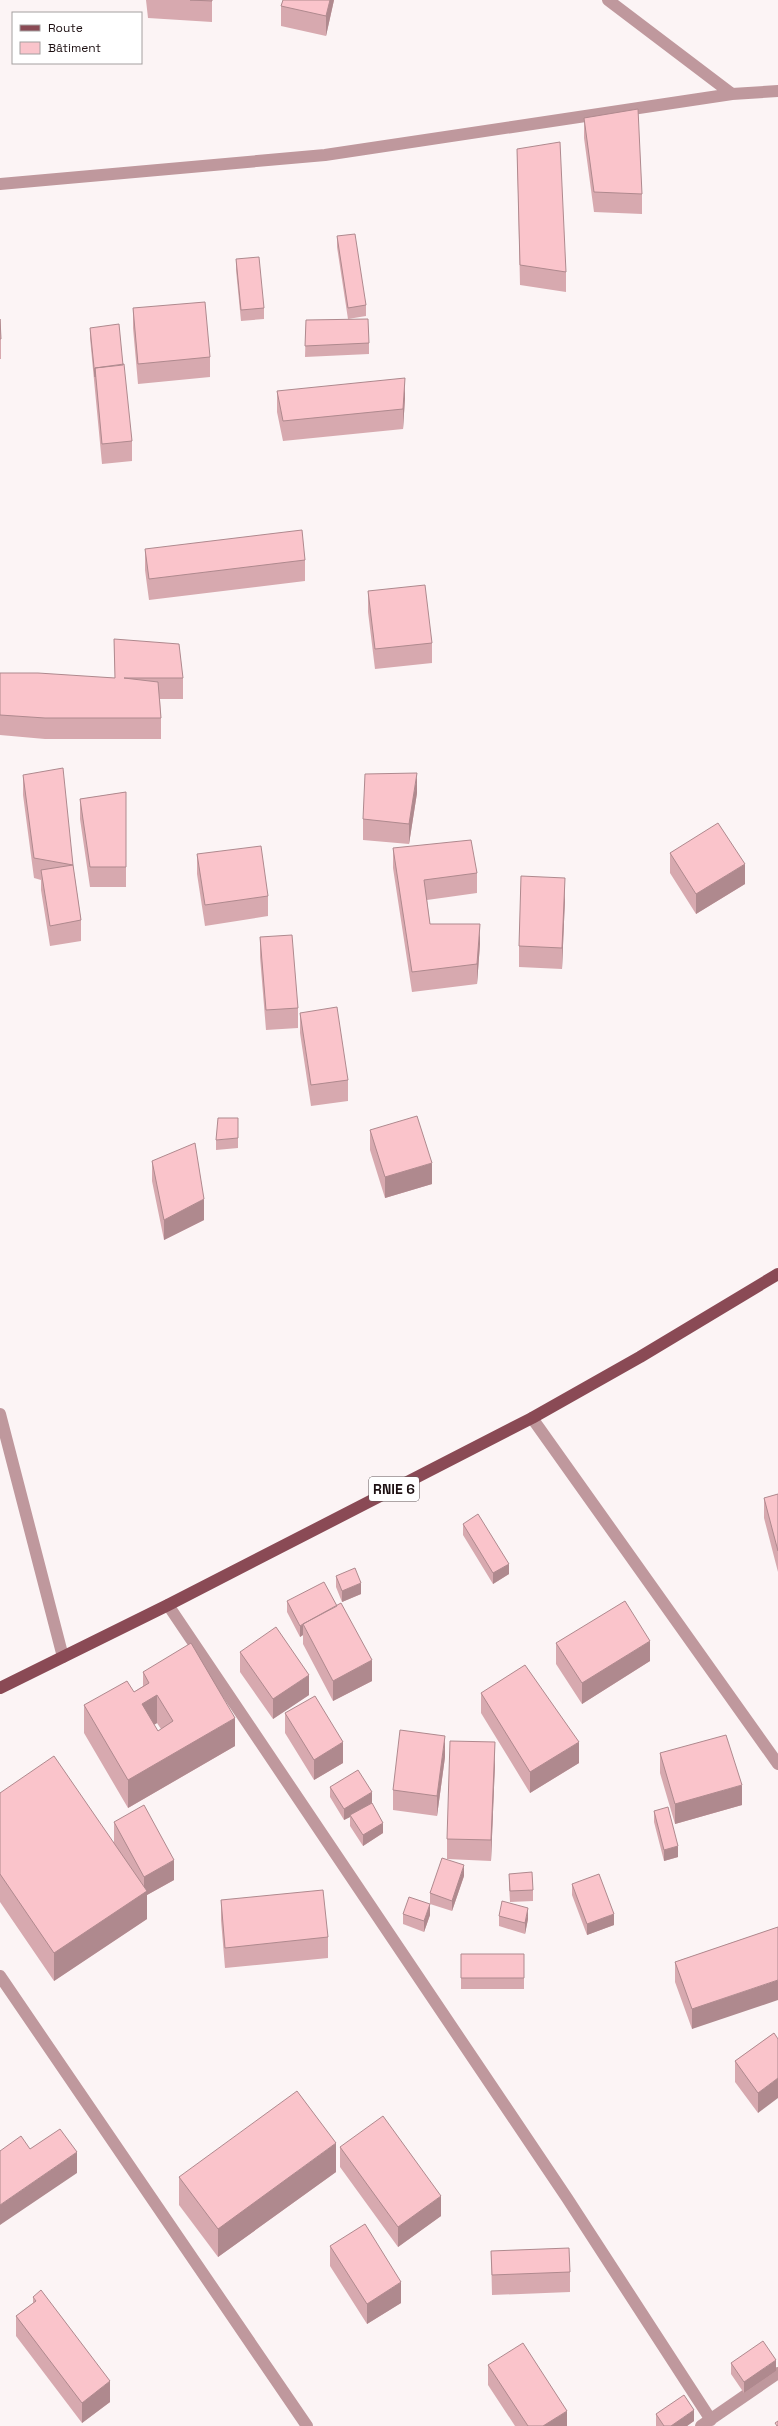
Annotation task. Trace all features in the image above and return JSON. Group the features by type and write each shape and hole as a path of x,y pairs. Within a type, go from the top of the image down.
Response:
{"main road":[{"name":"RNIE 6","path":"0,1688 168,1605 532,1418 640,1358 778,1274"}],"street":[{"path":"608,0 732,94"},
{"path":"0,184 325,155 732,94 778,91"},
{"path":"0,1414 4,1444 63,1657"},
{"path":"532,1418 778,1764"},
{"path":"168,1605 568,2198 706,2423 778,2373"},
{"path":"0,1976 307,2426"}],"building":[{"path":"190,0 212,0 212,1"},
{"path":"283,0 330,0 326,16 281,6"},
{"path":"638,109 642,194 594,192 584,118"},
{"path":"560,142 566,272 520,265 517,149"},
{"path":"355,234 366,305 348,308 337,236"},
{"path":"259,257 264,308 241,310 236,259"},
{"path":"205,302 210,357 138,364 133,308"},
{"path":"368,319 369,343 305,346 306,320"},
{"path":"119,324 123,365 95,368 95,377 90,328"},
{"path":"124,364 132,441 102,444 95,368"},
{"path":"405,378 403,409 283,421 277,391"},
{"path":"302,530 305,560 149,579 145,549"},
{"path":"425,585 432,643 375,649 368,591"},
{"path":"114,639 179,644 183,678 124,678 158,682 161,718 45,718 0,715 0,673 38,673 115,678"},
{"path":"63,768 73,865 34,858 23,775"},
{"path":"417,773 409,824 363,819 365,774"},
{"path":"126,792 126,867 90,867 80,799"},
{"path":"718,823 745,864 696,894 670,853"},
{"path":"471,840 477,873 424,880 430,924 480,924 477,964 412,972 393,848"},
{"path":"261,846 268,896 205,905 197,854"},
{"path":"73,865 81,920 50,926 41,870"},
{"path":"521,876 565,878 562,948 519,946"},
{"path":"292,935 298,1008 266,1010 260,937"},
{"path":"337,1007 348,1080 311,1085 300,1013"},
{"path":"417,1116 432,1163 385,1177 370,1130"},
{"path":"218,1118 238,1118 238,1138 216,1140"},
{"path":"195,1143 204,1199 164,1220 152,1161"},
{"path":"778,1494 778,1551 764,1498"},
{"path":"478,1514 509,1564 493,1573 463,1524"},
{"path":"355,1568 361,1583 342,1591 336,1576"},
{"path":"324,1582 337,1606 300,1626 287,1601"},
{"path":"625,1601 650,1641 582,1683 556,1643"},
{"path":"341,1603 372,1660 333,1681 303,1624"},
{"path":"276,1627 309,1675 273,1699 240,1652"},
{"path":"191,1643 235,1718 128,1780 84,1705 127,1681 134,1692 149,1683 143,1672","holes":["157,1695 173,1721 158,1731 142,1704"]},
{"path":"525,1665 579,1742 530,1772 481,1693"},
{"path":"315,1696 343,1742 314,1760 285,1713"},
{"path":"400,1730 445,1736 437,1796 393,1790"},
{"path":"726,1735 742,1785 675,1804 660,1753"},
{"path":"450,1741 495,1742 491,1840 447,1839"},
{"path":"54,1756 147,1891 54,1953 0,1874 0,1793"},
{"path":"358,1770 372,1792 344,1809 330,1787"},
{"path":"372,1803 383,1823 363,1835 350,1815"},
{"path":"144,1805 174,1860 144,1877 114,1822"},
{"path":"668,1807 678,1846 664,1850 654,1811"},
{"path":"442,1858 464,1865 452,1901 430,1893"},
{"path":"532,1872 533,1890 510,1891 509,1874"},
{"path":"599,1874 614,1914 587,1924 572,1884"},
{"path":"323,1890 328,1937 225,1948 221,1900"},
{"path":"409,1897 430,1904 424,1921 403,1914"},
{"path":"502,1901 528,1908 525,1923 499,1916"},
{"path":"778,1927 778,1980 692,2009 675,1962"},
{"path":"461,1954 524,1954 524,1978 461,1978"},
{"path":"774,2033 778,2039 778,2078 758,2093 735,2061"},
{"path":"297,2091 336,2143 218,2229 179,2177"},
{"path":"383,2116 441,2196 398,2227 340,2147"},
{"path":"60,2129 77,2152 0,2205 0,2151 21,2136 30,2149"},
{"path":"365,2224 401,2282 367,2304 330,2246"},
{"path":"569,2248 570,2272 492,2275 491,2251"},
{"path":"41,2290 110,2381 82,2403 16,2316 36,2301 33,2297"},
{"path":"763,2341 776,2360 744,2382 731,2363"},
{"path":"523,2343 567,2411 543,2426 528,2426 488,2365"},
{"path":"684,2395 694,2410 671,2426 664,2426 656,2414"}]}
